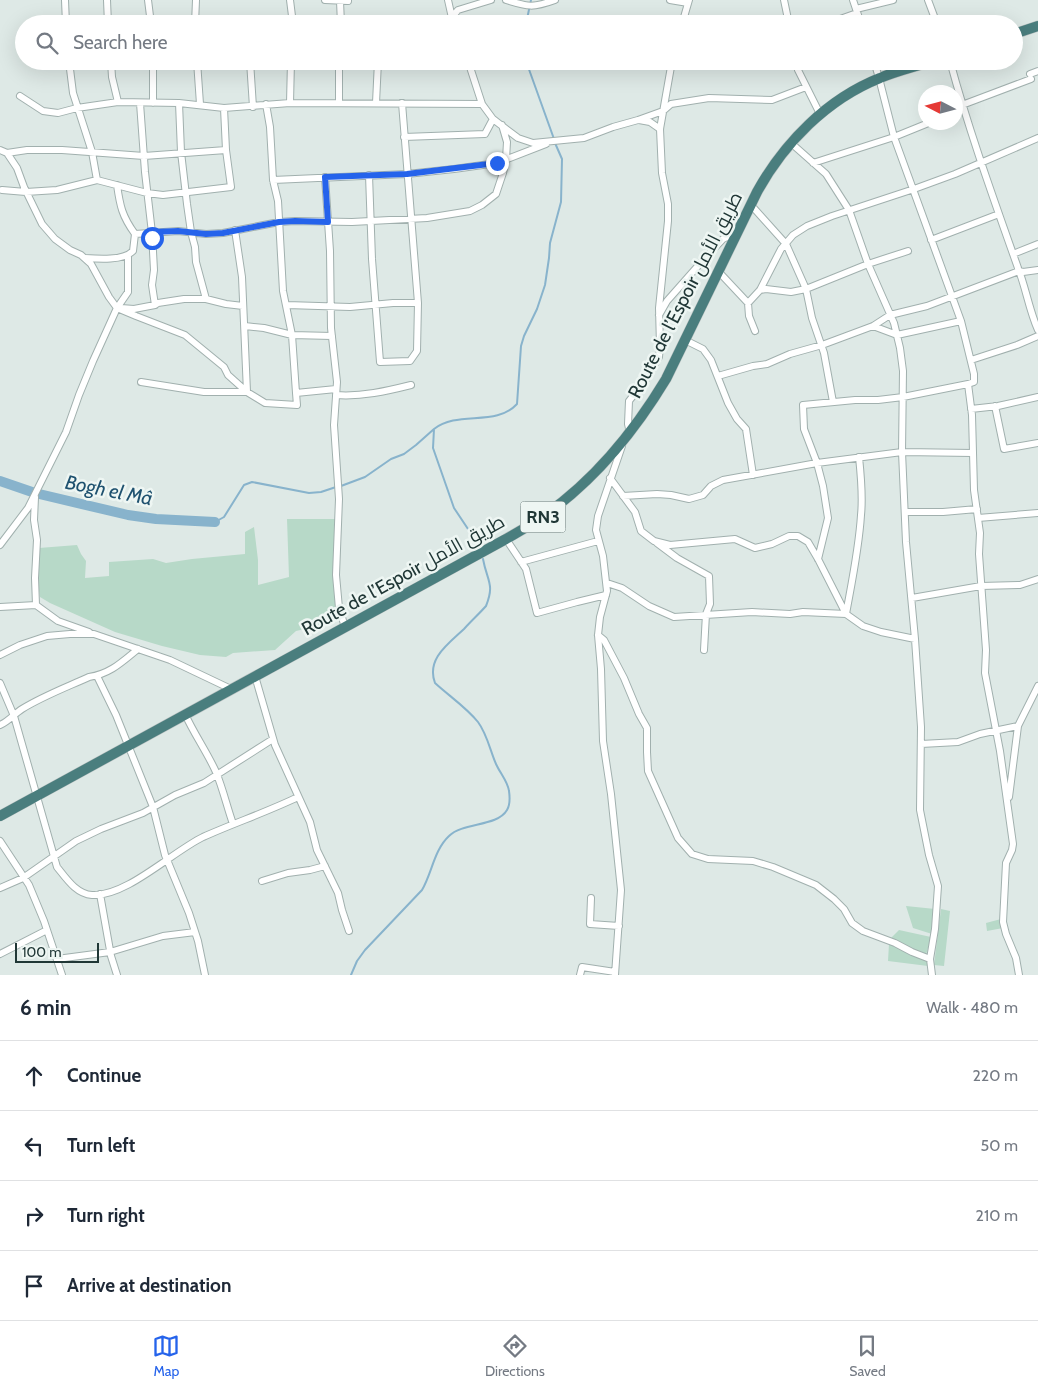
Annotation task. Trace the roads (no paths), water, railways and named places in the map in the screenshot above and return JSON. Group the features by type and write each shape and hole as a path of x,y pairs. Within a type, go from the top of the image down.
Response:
{"highway":[{"path":"1023,31 1038,26"},
{"name":"Route de l’Espoir طريق الأمل","path":"0,816 506,539 541,518 559,504 582,485 627,437 651,404 666,379 766,175 791,143 820,114 846,96 879,78 904,70"}],"street":[{"path":"65,0 66,15"},
{"path":"106,0 107,15"},
{"path":"148,0 150,15"},
{"path":"195,15 196,0"},
{"path":"290,0 292,15"},
{"path":"325,0 348,0"},
{"path":"448,0 452,15"},
{"path":"456,15 458,10 491,0"},
{"path":"506,0 522,5 538,6 555,0"},
{"path":"670,0 688,2 684,15"},
{"path":"784,0 787,15"},
{"path":"853,0 858,15"},
{"path":"847,15 893,0"},
{"path":"928,0 934,15"},
{"path":"340,1 341,15"},
{"path":"70,70 72,93 92,152 97,180"},
{"path":"112,70 118,102"},
{"path":"153,70 153,103"},
{"path":"198,70 200,104"},
{"path":"251,70 253,106"},
{"path":"290,103 291,70"},
{"path":"339,70 339,103"},
{"path":"376,103 378,70"},
{"path":"471,70 482,104 493,119 518,138 533,143 584,138 663,111 671,104 689,100 709,98 772,100 806,87"},
{"path":"580,975 582,967 615,973 621,890 603,741 598,635 600,617 607,591 603,556 596,530 598,516 610,478 627,437 630,401 645,381 658,357 660,346 661,275 668,221 668,204 662,173 660,128 670,70"},
{"path":"798,70 820,114"},
{"path":"818,559 828,518 817,463 804,428 803,405 902,397 974,382 974,374 961,321 951,298 894,137 877,70"},
{"path":"953,70 957,85"},
{"path":"1038,72 963,107 1038,330"},
{"path":"20,96 43,111 58,113 118,102 200,104 224,108 290,103 482,104"},
{"path":"140,102 152,232 154,270 152,285 155,305"},
{"path":"179,103 180,152 191,232 199,276 206,299"},
{"path":"368,175 380,362 410,361 417,351 418,303 402,103"},
{"path":"7,153 42,224 55,239 92,264 109,297 117,308 185,335 224,367 228,374 247,392 265,403 297,405 292,335 283,291 278,201 273,180 270,127 266,104"},
{"path":"2,190 26,192 58,190 97,180 147,193 163,195 231,187 226,150 224,108"},
{"path":"404,137 485,134 493,119"},
{"path":"638,120 650,122 660,128"},
{"path":"135,234 178,231 206,234 279,222 412,219 448,215 470,210 482,205 496,194 506,159 506,142 502,125"},
{"path":"813,163 918,127"},
{"path":"748,303 760,290 781,249 793,235 807,226 955,174 1038,138"},
{"path":"273,180 407,174 497,163 554,141"},
{"path":"791,143 826,174 849,210 868,264 894,323 897,335 903,371 902,452 906,542 922,727 920,810 929,855 938,886 935,929 930,959 932,975"},
{"path":"0,150 7,153 27,150 62,150 144,156 226,150"},
{"path":"325,177 330,251 331,328 336,367 334,425 339,506 336,575 339,608 345,627"},
{"path":"84,258 104,259 128,255 133,251 135,234 125,220 116,185"},
{"path":"751,205 786,244 806,288 812,318 822,345 833,402"},
{"path":"931,240 999,214"},
{"path":"235,230 242,277 247,392"},
{"path":"659,315 667,301 704,258 723,239 737,232"},
{"path":"1013,254 1038,244"},
{"path":"760,290 791,292 908,251"},
{"path":"0,545 28,508 66,432 79,395 117,308 128,292 128,255"},
{"path":"718,376 753,366 768,364 790,354 822,345 872,326 890,315 951,298 1019,271 1038,270"},
{"path":"718,271 748,303 749,316 755,331"},
{"path":"117,308 134,309 158,303 206,299 243,306"},
{"path":"287,305 350,307 418,303"},
{"path":"872,326 897,335 961,321"},
{"path":"245,326 264,328 292,335 332,336"},
{"path":"971,360 1038,336"},
{"path":"685,340 702,349 711,360 728,404 746,429 753,475"},
{"path":"141,382 204,392 247,392"},
{"path":"968,384 971,409 974,490 980,532 979,554 986,650 985,672 1013,844 1006,863 1003,922 1016,958 1019,975"},
{"path":"296,393 336,392 349,396 411,386"},
{"path":"971,409 1038,398"},
{"path":"994,406 1004,449 1038,443"},
{"path":"623,496 657,494 690,499 703,496 712,486 723,480 817,463 902,452 973,454"},
{"path":"846,614 862,514 862,481 859,457"},
{"path":"610,478 635,512 641,532 677,558 709,576 710,604 706,614 704,650"},
{"path":"35,493 34,520 37,540 36,605"},
{"path":"905,512 943,512 977,509"},
{"path":"978,518 1038,513"},
{"path":"654,541 670,545 735,540 755,548 772,544 789,536 798,536 808,542 846,614 863,626 915,640"},
{"path":"506,539 526,569 537,613 606,595"},
{"path":"522,562 598,541"},
{"path":"912,598 981,586 1020,585 1038,579"},
{"path":"606,583 622,588 649,606 674,617 752,612 846,614"},
{"path":"0,608 36,605 58,621 170,660 231,689"},
{"path":"0,655 20,645 47,636 94,634"},
{"path":"598,635 604,640 647,728 648,771 678,838 692,854 708,859 753,861 816,885 834,898 844,909 852,923 863,931 930,959"},
{"path":"0,725 20,710 43,698 89,677 97,676 115,668 138,648"},
{"path":"97,676 116,715 127,746 144,782 168,860 198,941 205,975"},
{"path":"255,676 273,739 310,822 317,850 338,893 349,931"},
{"path":"0,683 14,716 57,867 71,884 82,893 92,895 110,892 128,884 201,838 277,808 298,797"},
{"path":"1008,805 1018,726 1038,686"},
{"path":"185,714 217,774 233,824"},
{"path":"921,744 958,742 980,734 1018,726"},
{"path":"0,888 23,878 76,841 142,813 175,795 204,783 273,739"},
{"path":"0,841 30,886 62,975"},
{"path":"262,881 288,873 325,866"},
{"path":"100,894 116,975"},
{"path":"590,898 590,924 619,926"},
{"path":"0,954 47,930"},
{"path":"57,959 110,952 163,936 195,932"}],"waterway":[{"path":"528,15 531,0"},
{"path":"529,70 554,139"},
{"path":"476,545 454,508 433,448 434,429 454,420 499,415 517,404 521,346 545,285 550,243 561,202 562,159 555,143"},
{"path":"341,486 365,477 391,459 404,454 434,429"},
{"name":"Bogh el Mâ","path":"0,481 35,493 128,515 156,519 215,522"},
{"path":"215,522 224,517 244,485 252,482 309,493 321,492 336,487"},
{"path":"351,975 357,961 365,950 422,890 440,848 449,836 463,828 496,819 509,806 510,799 506,781 496,764 481,727 468,711 435,683 433,674 436,659 445,646 486,606 490,587 483,559"}]}
